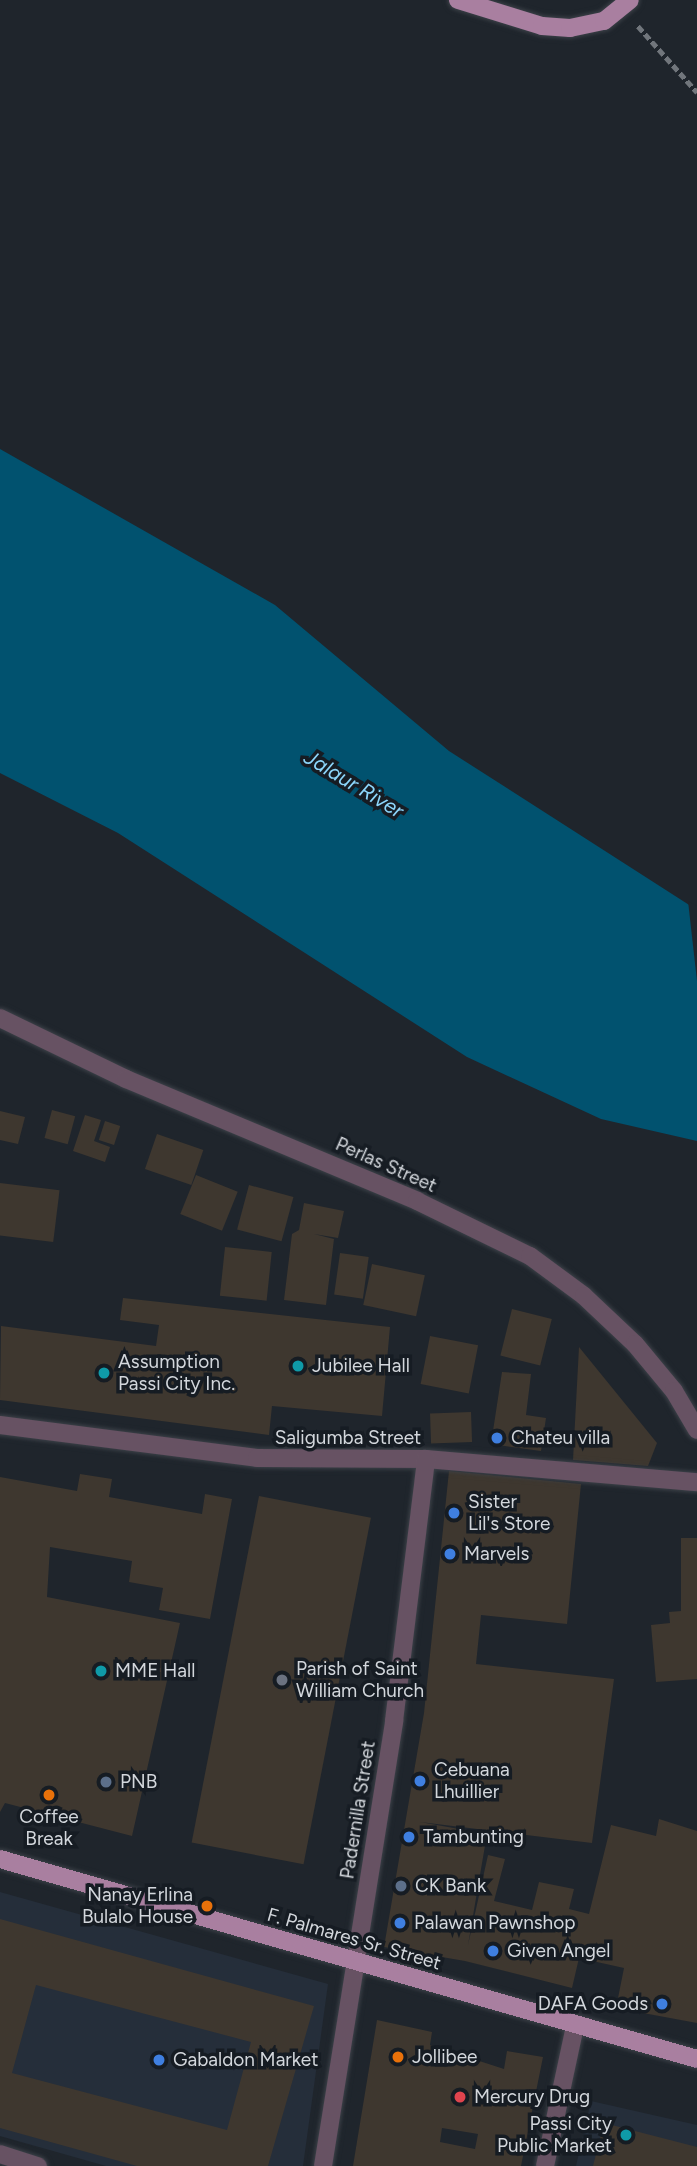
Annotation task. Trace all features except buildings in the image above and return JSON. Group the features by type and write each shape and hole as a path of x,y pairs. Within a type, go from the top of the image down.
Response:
{"main road":[{"path":"457,0 542,26 604,21 627,4"},
{"name":"F. Palmares Sr. Street","path":"0,1859 697,2059"}],"street":[{"name":"Perlas Street","path":"0,1018 126,1079 417,1200 530,1256 584,1296 635,1344 674,1391 697,1430"},
{"name":"Saligumba Street","path":"0,1425 257,1458 426,1459 697,1482"},
{"name":"Padernilla Street","path":"323,2166 394,1721 426,1459"},
{"path":"545,2166 575,2026"},
{"path":"0,2154 38,2166"}],"path":[{"path":"627,4 660,56 697,92"}],"shaded area":[{"name":"Gabaldon Market","path":"0,1892 328,1984 303,2166 106,2166 0,2136"},
{"path":"591,2101 697,2125 697,2166 576,2166"}],"water":[{"name":"Jalaur River","path":"0,449 275,605 449,751 697,910 697,1141 601,1119 467,1057 118,833 0,773"}],"pier":[{"path":"688,901 697,906 697,981"}],"place":[{"name":"Jubilee Hall","path":"298,1366"},
{"name":"Assumption Passi City Inc.","path":"104,1373"},
{"name":"Chateu villa","path":"497,1438"},
{"name":"Sister Lil's Store","path":"454,1513"},
{"name":"Marvels","path":"450,1554"},
{"name":"MME Hall","path":"101,1671"},
{"name":"Parish of Saint William Church","path":"282,1680"},
{"name":"Cebuana Lhuillier","path":"420,1781"},
{"name":"PNB","path":"106,1782"},
{"name":"Coffee Break","path":"49,1795"},
{"name":"Tambunting","path":"409,1837"},
{"name":"CK Bank","path":"401,1886"},
{"name":"Nanay Erlina Bulalo House","path":"207,1906"},
{"name":"Palawan Pawnshop","path":"400,1923"},
{"name":"Given Angel","path":"493,1951"},
{"name":"DAFA Goods","path":"662,2004"},
{"name":"Jollibee","path":"398,2057"},
{"name":"Gabaldon Market","path":"159,2060"},
{"name":"Mercury Drug","path":"460,2097"},
{"name":"Passi City Public Market","path":"626,2135"}]}
